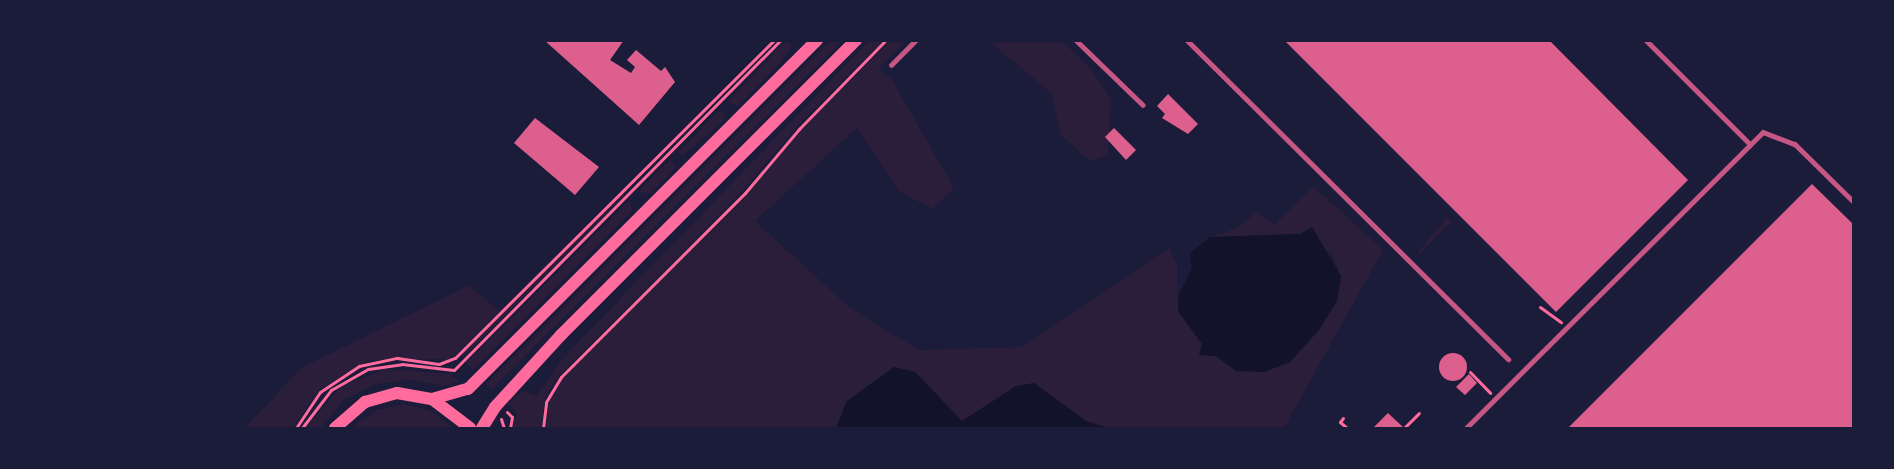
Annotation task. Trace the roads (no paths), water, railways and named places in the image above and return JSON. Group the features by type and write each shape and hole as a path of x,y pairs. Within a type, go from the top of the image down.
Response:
{"main road":[{"path":"335,429 351,411 378,397 397,393 432,399 453,397 470,386 817,40"},
{"path":"482,429 498,409 856,40"},
{"path":"432,399 470,429"}],"lane":[{"path":"891,65 916,40"},
{"path":"1076,40 1143,105"},
{"path":"1187,40 1508,359"},
{"path":"1646,40 1750,144"},
{"path":"1466,429 1763,132 1795,144 1854,202"}]}
